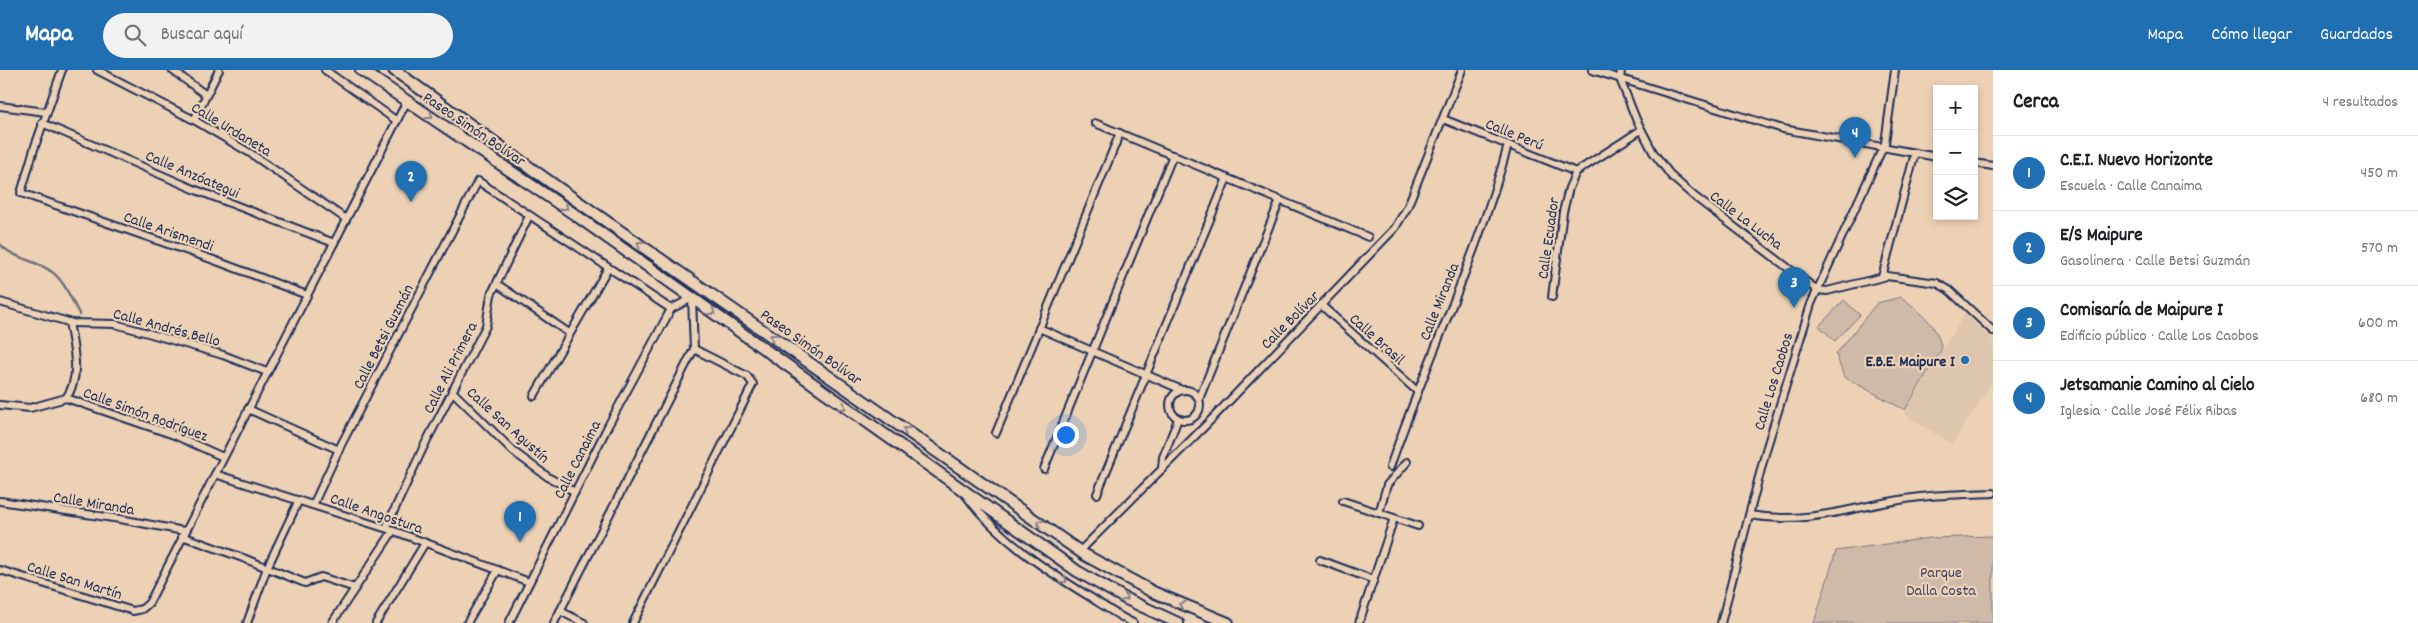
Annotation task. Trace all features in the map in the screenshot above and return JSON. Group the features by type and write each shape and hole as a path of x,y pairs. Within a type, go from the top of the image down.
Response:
{"main road":[{"name":"Paseo Simón Bolívar","path":"361,70 574,214 1067,564 1118,595 1178,623"},
{"name":"Paseo Simón Bolívar","path":"394,70 1080,551 1153,592 1228,623"},
{"path":"692,298 701,287"},
{"path":"1067,564 1080,551"}],"street":[{"path":"42,123 62,70"},
{"name":"Calle Urdaneta","path":"97,70 194,120 250,153 346,219"},
{"path":"172,70 206,95"},
{"path":"194,120 219,70"},
{"path":"324,70 397,121"},
{"name":"Calle Bolívar","path":"1080,551 1395,228 1407,208 1462,70"},
{"path":"1592,70 1783,129 1933,156"},
{"name":"Calle La Lucha","path":"1621,70 1620,79 1642,130 1661,164 1682,186 1817,290"},
{"name":"Calle Los Caobos","path":"1721,623 1766,450 1804,326 1817,290 1884,147 1895,70"},
{"path":"183,534 408,101"},
{"path":"0,106 46,112"},
{"name":"Calle Perú","path":"1443,119 1576,172"},
{"path":"1095,122 1368,237"},
{"name":"Calle Arismendi","path":"42,123 21,193 210,258 307,295"},
{"name":"Calle Anzóategui","path":"42,123 196,190 334,242"},
{"path":"1576,172 1642,130"},
{"path":"996,433 1120,133"},
{"name":"Calle Miranda","path":"1390,467 1417,391 1480,236 1508,145"},
{"path":"1882,277 1915,153"},
{"path":"1044,469 1173,156"},
{"path":"1978,164 1993,166"},
{"name":"Calle Ecuador","path":"1552,297 1563,212 1569,188 1576,172"},
{"path":"1096,494 1228,178"},
{"name":"Calle Betsi Guzmán","path":"313,505 339,450 478,181 530,216"},
{"path":"1182,390 1172,396 1169,404 1171,412 1178,419 1187,420 1195,417 1200,407 1199,399 1280,200"},
{"path":"530,216 671,308 692,298 694,349 554,623"},
{"name":"Calle Ali Primera","path":"386,528 452,391 486,326 491,295 530,216"},
{"path":"534,396 608,268"},
{"path":"1817,290 1827,291 1882,277 1903,278 1943,286 1993,331"},
{"path":"497,284 569,333"},
{"name":"Calle Andrés Bello","path":"0,302 69,322 124,326 210,351 267,372"},
{"name":"Calle Brasil","path":"1321,305 1417,391"},
{"name":"Calle Canaima","path":"509,623 671,308"},
{"path":"66,398 71,392 75,376 69,322"},
{"path":"1039,328 1182,390 1190,391 1199,399"},
{"path":"633,623 753,384 747,376 694,349"},
{"name":"Calle San Agustín","path":"452,391 531,465 575,492"},
{"name":"Calle Simón Rodríguez","path":"0,405 30,408 66,398 174,435 223,457"},
{"path":"248,409 339,450"},
{"path":"1162,469 1163,457 1178,419"},
{"path":"1378,513 1387,485 1407,462"},
{"name":"Calle Angostura","path":"215,474 393,530 530,582"},
{"name":"Paseo Simón Bolívar","path":"962,491 979,513 1024,553 1077,590 1133,623"},
{"path":"1749,515 1771,519 1794,520 1920,497 1993,493"},
{"path":"247,623 267,568 299,500"},
{"name":"Calle Miranda","path":"0,501 120,519 183,534 305,584 322,577 354,588"},
{"path":"1343,501 1418,526"},
{"path":"1359,623 1394,518"},
{"path":"332,623 393,530"},
{"name":"Calle San Martín","path":"0,570 128,610 142,608 149,603 183,534"},
{"path":"376,623 425,543"},
{"path":"1320,560 1374,580"},
{"path":"467,623 498,570"},
{"path":"560,611 584,623"}],"shaded area":[{"name":"E.B.E. Maipure I","path":"1965,313 1993,340 1993,381 1952,444 1904,414"}],"green space":[{"path":"1901,297 1921,313 1933,326 1940,342 1941,350 1905,410 1844,377 1836,354 1877,303"},
{"path":"1844,300 1860,315 1835,341 1819,326"},
{"name":"Parque Dalla Costa","path":"1993,536 1993,623 1814,623 1836,551 1930,538"}],"waterway":[{"path":"0,244 11,253 46,268 57,276 80,315"}],"place":[{"name":"Jetsamanie Camino al Cielo","path":"1855,158"},
{"name":"E/S Maipure","path":"411,202"},
{"name":"Comisaría de Maipure I","path":"1794,308"},
{"name":"E.B.E. Maipure I","path":"1965,360"},
{"name":"C.E.I. Nuevo Horizonte","path":"520,542"}]}
